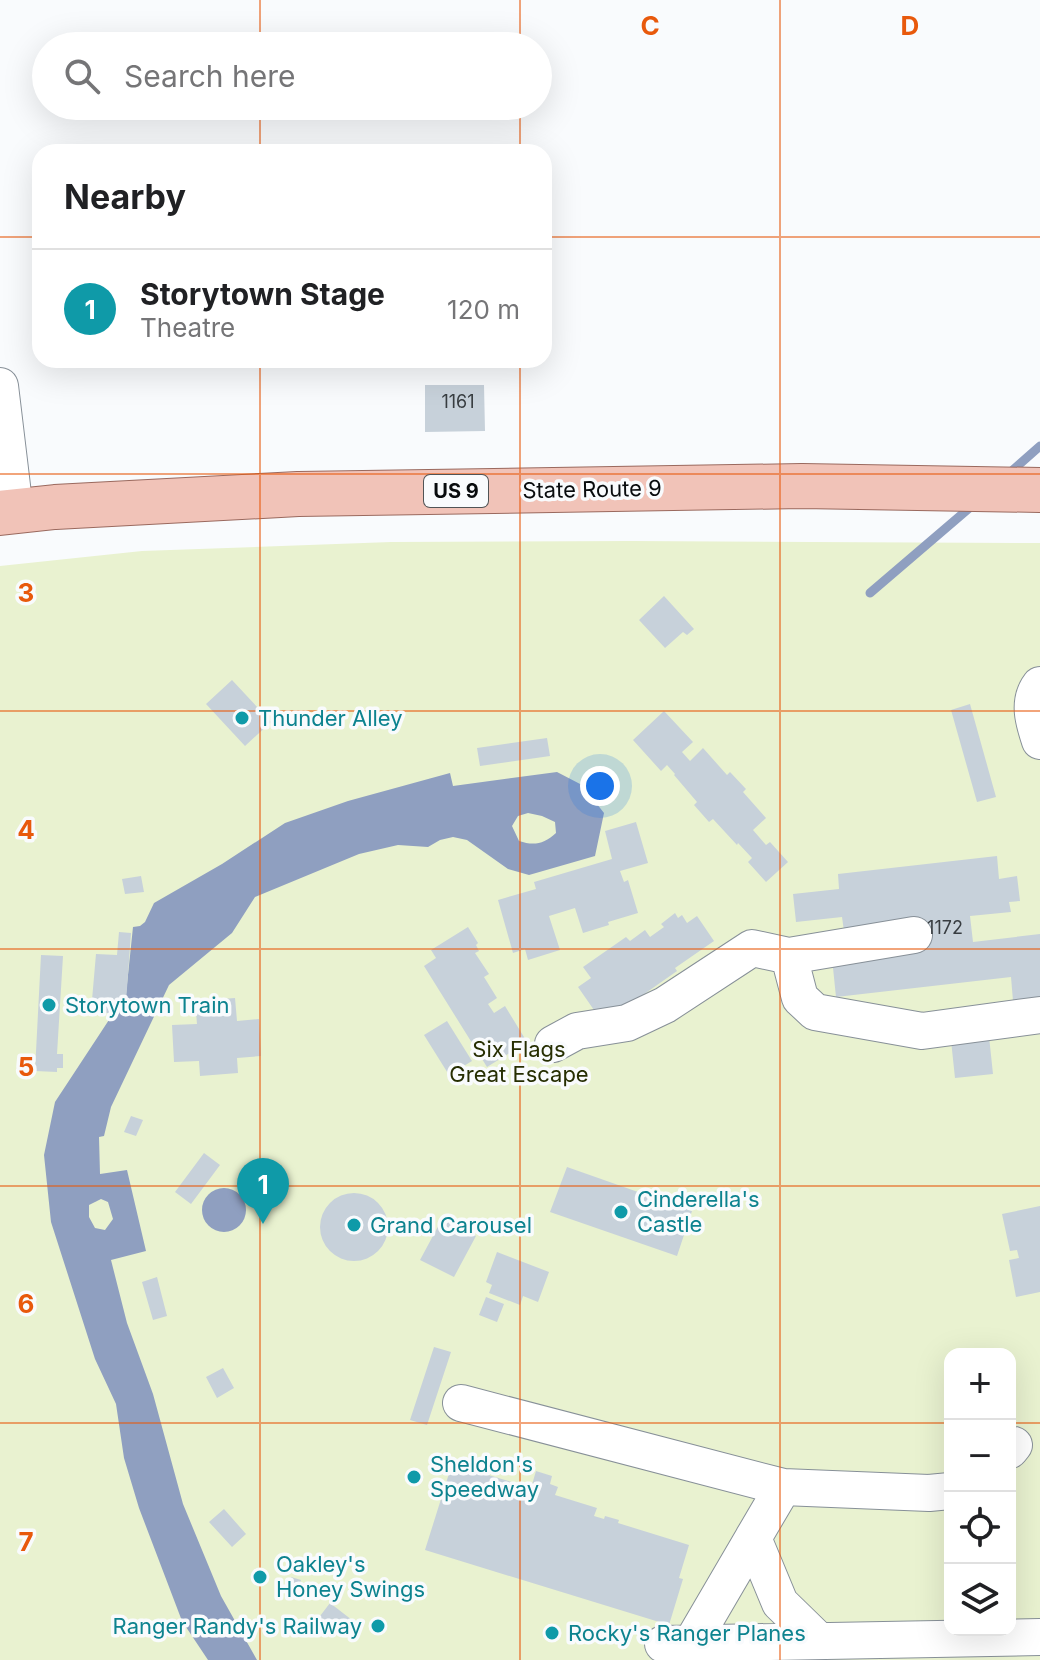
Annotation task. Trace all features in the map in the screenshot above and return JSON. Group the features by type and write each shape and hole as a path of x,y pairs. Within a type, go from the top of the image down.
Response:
{"main road":[{"name":"State Route 9","path":"7,512 298,494 802,486 1040,490"}],"lane":[{"path":"0,395 7,512"},
{"path":"1040,685 1036,690 1032,715 1040,741"},
{"path":"553,1044 577,1031 627,1023 665,1005 747,937 789,956 914,935"},
{"path":"789,956 800,998 815,1012 922,1031 1040,1015"},
{"path":"461,1403 783,1487 944,1492"},
{"path":"783,1487 753,1538 677,1644 1040,1637"},
{"path":"753,1538 780,1603 819,1641"}],"green space":[{"name":"Six Flags Great Escape","path":"391,542 1040,543 1040,1660 0,1660 0,566 142,551"}],"water":[{"path":"557,772 582,785 604,813 595,856 529,875 508,869 467,840 453,837 428,847 398,845 359,854 255,897 232,933 169,985 111,1107 104,1136 99,1137 100,1174 127,1170 146,1251 111,1260 127,1323 153,1394 183,1504 221,1596 257,1660 208,1660 182,1621 139,1508 124,1458 116,1404 95,1359 51,1222 44,1155 55,1102 126,994 133,927 145,922 154,903 285,823 348,801 450,773 453,786","holes":["528,813 555,822 556,833 539,843 519,841 512,826 518,816","101,1199 108,1202 113,1219 105,1230 95,1228 89,1217 89,1205"]},
{"path":"224,1188 239,1195 246,1210 239,1225 224,1232 209,1225 202,1210 209,1195"}],"building":[{"path":"425,385 484,385 485,431 425,432"},
{"path":"664,596 694,629 687,635 683,632 665,648 639,620"},
{"name":"Thunder Alley","path":"232,680 271,722 245,746 206,704"},
{"path":"970,704 996,797 977,802 951,710"},
{"path":"664,711 693,742 682,752 690,761 703,748 727,775 730,772 746,789 743,792 766,818 753,830 766,845 770,842 788,862 766,882 748,862 752,858 738,843 713,819 709,822 694,805 697,802 667,765 661,771 633,740"},
{"path":"547,738 550,756 480,766 477,748"},
{"path":"636,822 648,863 620,871 624,882 628,880 638,913 583,933 575,908 549,916 560,950 528,960 525,949 513,953 498,900 536,889 534,882 612,859 605,831"},
{"path":"997,856 999,879 1017,876 1020,901 1009,902 1011,912 970,916 973,942 1040,934 1040,998 1013,1001 1011,977 836,997 832,958 844,931 842,917 796,922 793,894 839,889 838,874"},
{"path":"141,876 144,892 125,894 122,879"},
{"path":"675,913 678,918 682,915 687,923 697,916 714,941 603,1023 578,987 591,978 583,967 626,937 630,941 645,930 650,937 664,927 661,924"},
{"path":"468,927 478,943 479,951 475,953 489,974 484,977 497,998 488,1004 494,1013 505,1006 527,1042 487,1067 424,966 436,958 431,950"},
{"path":"119,932 131,933 126,1002 120,1002 119,1014 93,1012 96,954 117,955"},
{"name":"Storytown Train","path":"41,955 63,956 57,1054 63,1054 63,1068 57,1068 57,1072 35,1071"},
{"path":"235,998 237,1021 259,1019 261,1056 237,1058 238,1073 200,1076 199,1061 174,1062 172,1025 197,1024 195,1001"},
{"path":"447,1021 472,1061 449,1075 424,1035"},
{"path":"988,1027 993,1074 955,1078 950,1031"},
{"path":"131,1116 143,1120 136,1136 124,1132"},
{"path":"204,1153 220,1165 191,1204 175,1192"},
{"name":"Cinderella's Castle","path":"567,1167 692,1211 677,1256 550,1212"},
{"name":"Grand Carousel","path":"347,1193 361,1193 373,1198 383,1208 388,1227 383,1246 373,1256 361,1261 347,1261 335,1256 325,1246 320,1234 320,1220 325,1208 335,1198"},
{"path":"1040,1206 1040,1292 1016,1297 1009,1260 1019,1258 1017,1250 1010,1251 1002,1214"},
{"path":"442,1219 476,1236 454,1277 420,1260"},
{"path":"497,1252 549,1272 538,1302 523,1296 520,1305 489,1293 492,1285 486,1282"},
{"path":"157,1277 167,1316 153,1320 142,1282"},
{"path":"486,1297 504,1304 497,1322 479,1315"},
{"path":"434,1347 451,1352 427,1425 410,1420"},
{"path":"223,1368 234,1388 217,1398 206,1377"},
{"path":"452,1464 531,1488 536,1471 552,1476 550,1484 558,1487 555,1495 597,1508 594,1516 619,1520 618,1523 689,1545 679,1578 683,1579 669,1625 425,1550"},
{"path":"224,1509 246,1534 232,1547 209,1522"},
{"path":"291,1577 301,1580 297,1591 287,1588"},
{"path":"330,1603 352,1620 340,1636 317,1620"}],"waterway":[{"path":"1006,476 1040,446"},
{"path":"870,593 974,504"}],"place":[{"name":"Thunder Alley","path":"242,718"},
{"name":"Storytown Train","path":"49,1005"},
{"name":"Cinderella's Castle","path":"621,1212"},
{"name":"Storytown Stage","path":"263,1224"},
{"name":"Grand Carousel","path":"354,1225"},
{"name":"Sheldon's Speedway","path":"414,1477"},
{"name":"Oakley's Honey Swings","path":"260,1577"},
{"name":"Ranger Randy's Railway","path":"378,1626"},
{"name":"Rocky's Ranger Planes","path":"552,1633"}]}
